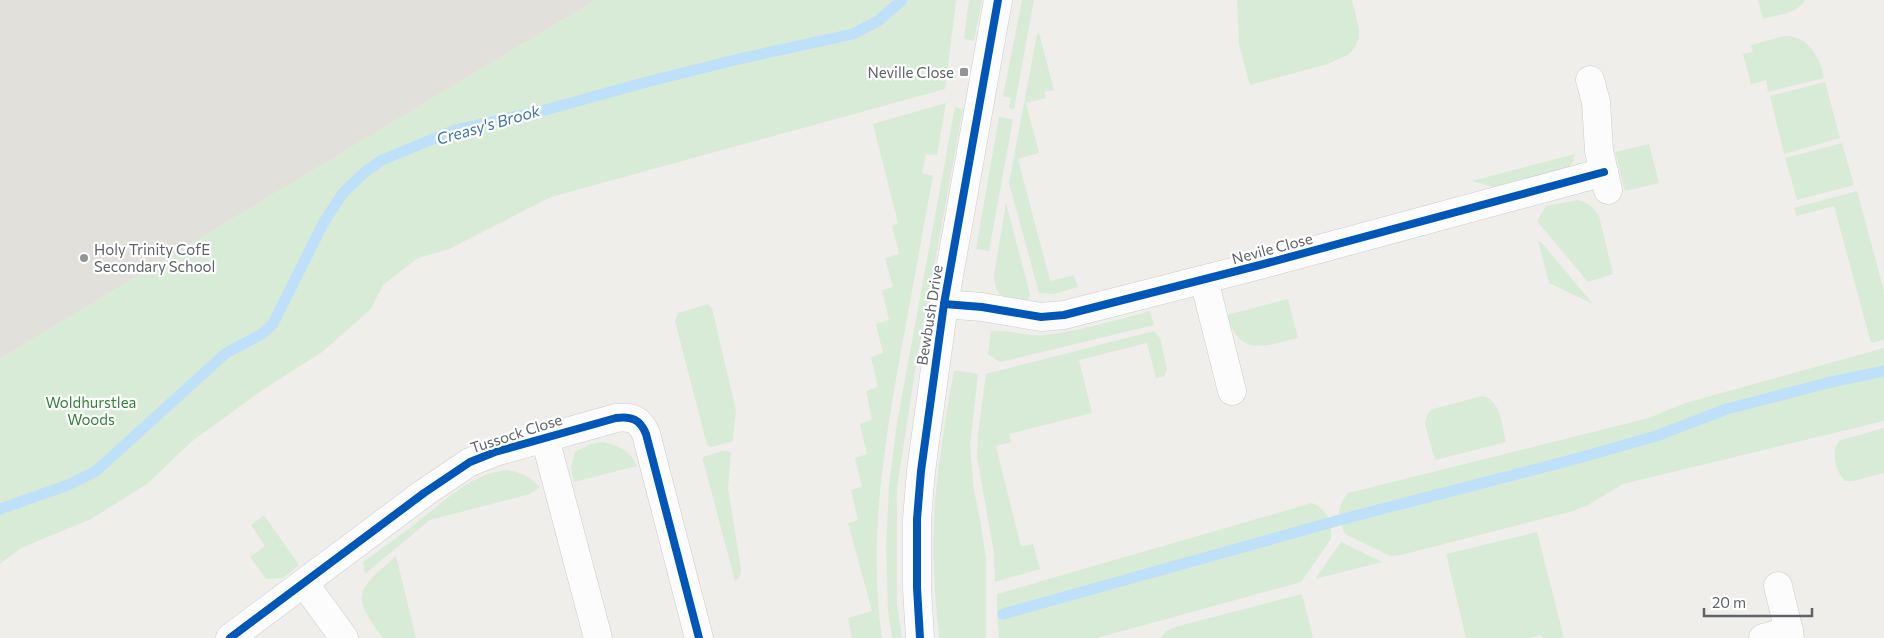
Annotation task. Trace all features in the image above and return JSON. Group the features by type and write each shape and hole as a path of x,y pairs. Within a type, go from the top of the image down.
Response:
{"street":[{"name":"Bewbush Drive","path":"920,638 916,588 917,519 927,425 944,304 998,0"},
{"name":"Nevile Close","path":"944,304 982,307 1041,317 1064,315 1606,181 1599,151 1596,102 1590,80"},
{"path":"1204,280 1232,391"},
{"name":"Tussock Close","path":"230,638 416,499 470,462 495,452 626,416 635,419 643,425 699,638"},
{"name":"Tussock Close","path":"545,438 598,638"},
{"path":"304,583 344,638"},
{"path":"1778,586 1781,636"}],"shaded area":[{"name":"Holy Trinity CofE Secondary School","path":"0,0 596,0 0,359"}],"green space":[{"name":"Woldhurstlea Woods","path":"596,0 956,0 945,89 551,197 449,249 418,258 383,285 371,309 322,352 261,391 191,442 147,484 91,519 21,548 0,564 0,359"},
{"path":"969,0 982,0 974,41 964,39"},
{"path":"1022,0 1034,0 1014,109 1009,108 1011,98 1003,96"},
{"path":"1237,0 1352,0 1359,28 1359,38 1349,54 1328,64 1250,85 1239,44"},
{"path":"1758,0 1805,0 1802,5 1792,11 1763,19"},
{"path":"1039,33 1054,90 1044,92 1046,98 1026,103 1039,153 1018,159 1050,281 1074,275 1078,287 1054,294 1039,293 1009,183 1037,34"},
{"path":"1785,36 1800,39 1812,49 1820,63 1824,78 1768,92 1766,80 1751,84 1743,54 1753,52 1751,45"},
{"path":"1825,82 1840,138 1784,154 1770,96"},
{"path":"946,103 937,155 926,154 922,173 933,176 884,458 877,530 878,602 882,638 852,638 848,618 872,611 848,523 858,520 851,490 862,487 855,458 867,454 860,424 872,420 866,391 878,387 871,357 883,353 876,324 889,320 882,290 893,287 885,258 899,254 892,226 898,223 873,124"},
{"path":"955,107 963,109 916,365 897,488 897,605 902,638 892,638 888,609 886,547 889,486 897,423"},
{"path":"999,117 1013,119 989,251 976,249"},
{"path":"1842,143 1854,185 1797,200 1785,158"},
{"path":"1649,144 1659,183 1625,191 1615,152"},
{"path":"1575,154 1573,162 1566,170 1501,189 1472,181"},
{"path":"1857,191 1884,291 1884,340 1871,343 1834,206 1797,216 1794,208"},
{"path":"1578,200 1585,202 1599,216 1613,274 1588,282 1537,221 1546,206"},
{"path":"1006,203 1030,294 1027,302 1003,296 999,293 995,283 994,275"},
{"path":"1538,241 1541,242 1593,304 1549,283"},
{"path":"1288,299 1298,338 1264,346 1255,346 1239,338 1232,329 1227,315"},
{"path":"708,304 712,308 736,411 733,440 711,447 707,445 675,321 678,313"},
{"path":"1150,311 1154,325 1000,362 988,354 991,331 1045,335 1085,328"},
{"path":"1154,331 1160,338 1167,370 1164,376 1156,378 1147,343 1079,360 1092,413 1009,434 1011,442 996,446 1021,546 1033,544 1040,569 995,582 994,553 977,457 986,374"},
{"path":"1884,348 1884,421 1623,484 1588,505 1573,511 1401,555 1390,556 1345,534 1341,523 1339,513 1341,503 1348,493 1649,418 1685,403"},
{"path":"954,370 978,374 970,446 974,490 986,559 986,638 939,638 934,565 934,510"},
{"path":"1482,396 1488,398 1497,407 1506,442 1435,460 1425,424 1428,414 1433,409"},
{"path":"1884,428 1884,473 1853,481 1845,481 1839,472 1835,460 1837,443 1841,440"},
{"path":"603,442 627,452 637,466 574,482 571,467 575,452 591,444"},
{"path":"722,451 731,452 728,489 741,569 740,576 735,581 703,460 703,457"},
{"path":"507,470 517,472 533,480 540,487 530,494 430,520 365,574 363,562 449,496 482,476"},
{"path":"1312,503 1322,509 1328,517 1331,527 1331,539 1301,582 1097,638 999,638 997,594"},
{"path":"264,515 299,565 283,578 266,579 250,557 265,546 251,525"},
{"path":"1537,532 1564,638 1544,638 1540,635 1530,638 1466,638 1446,554"},
{"path":"1341,542 1382,562 1315,579"},
{"path":"396,556 416,638 383,638 365,611 362,601 362,593 366,585"},
{"path":"1302,594 1313,638 1161,638 1165,632 1175,627"}],"waterway":[{"name":"Creasy's Brook","path":"0,509 68,485 96,471 226,353 262,334 273,324 324,222 343,193 365,172 382,160 455,130 549,109 739,59 853,34 878,21 902,0"},
{"path":"1003,614 1347,518 1579,458 1656,436 1727,409 1827,383 1884,371"}],"cycle path":[{"path":"920,638 917,588 917,519 921,471 944,304 998,0"},
{"path":"944,304 982,307 1041,317 1064,315 1260,265 1604,172"},
{"path":"230,638 424,493 470,462 495,452 621,417 631,418 638,422 646,434 699,638"}],"place":[{"name":"Neville Close","path":"964,72"},
{"name":"Holy Trinity CofE Secondary School","path":"84,258"}]}
